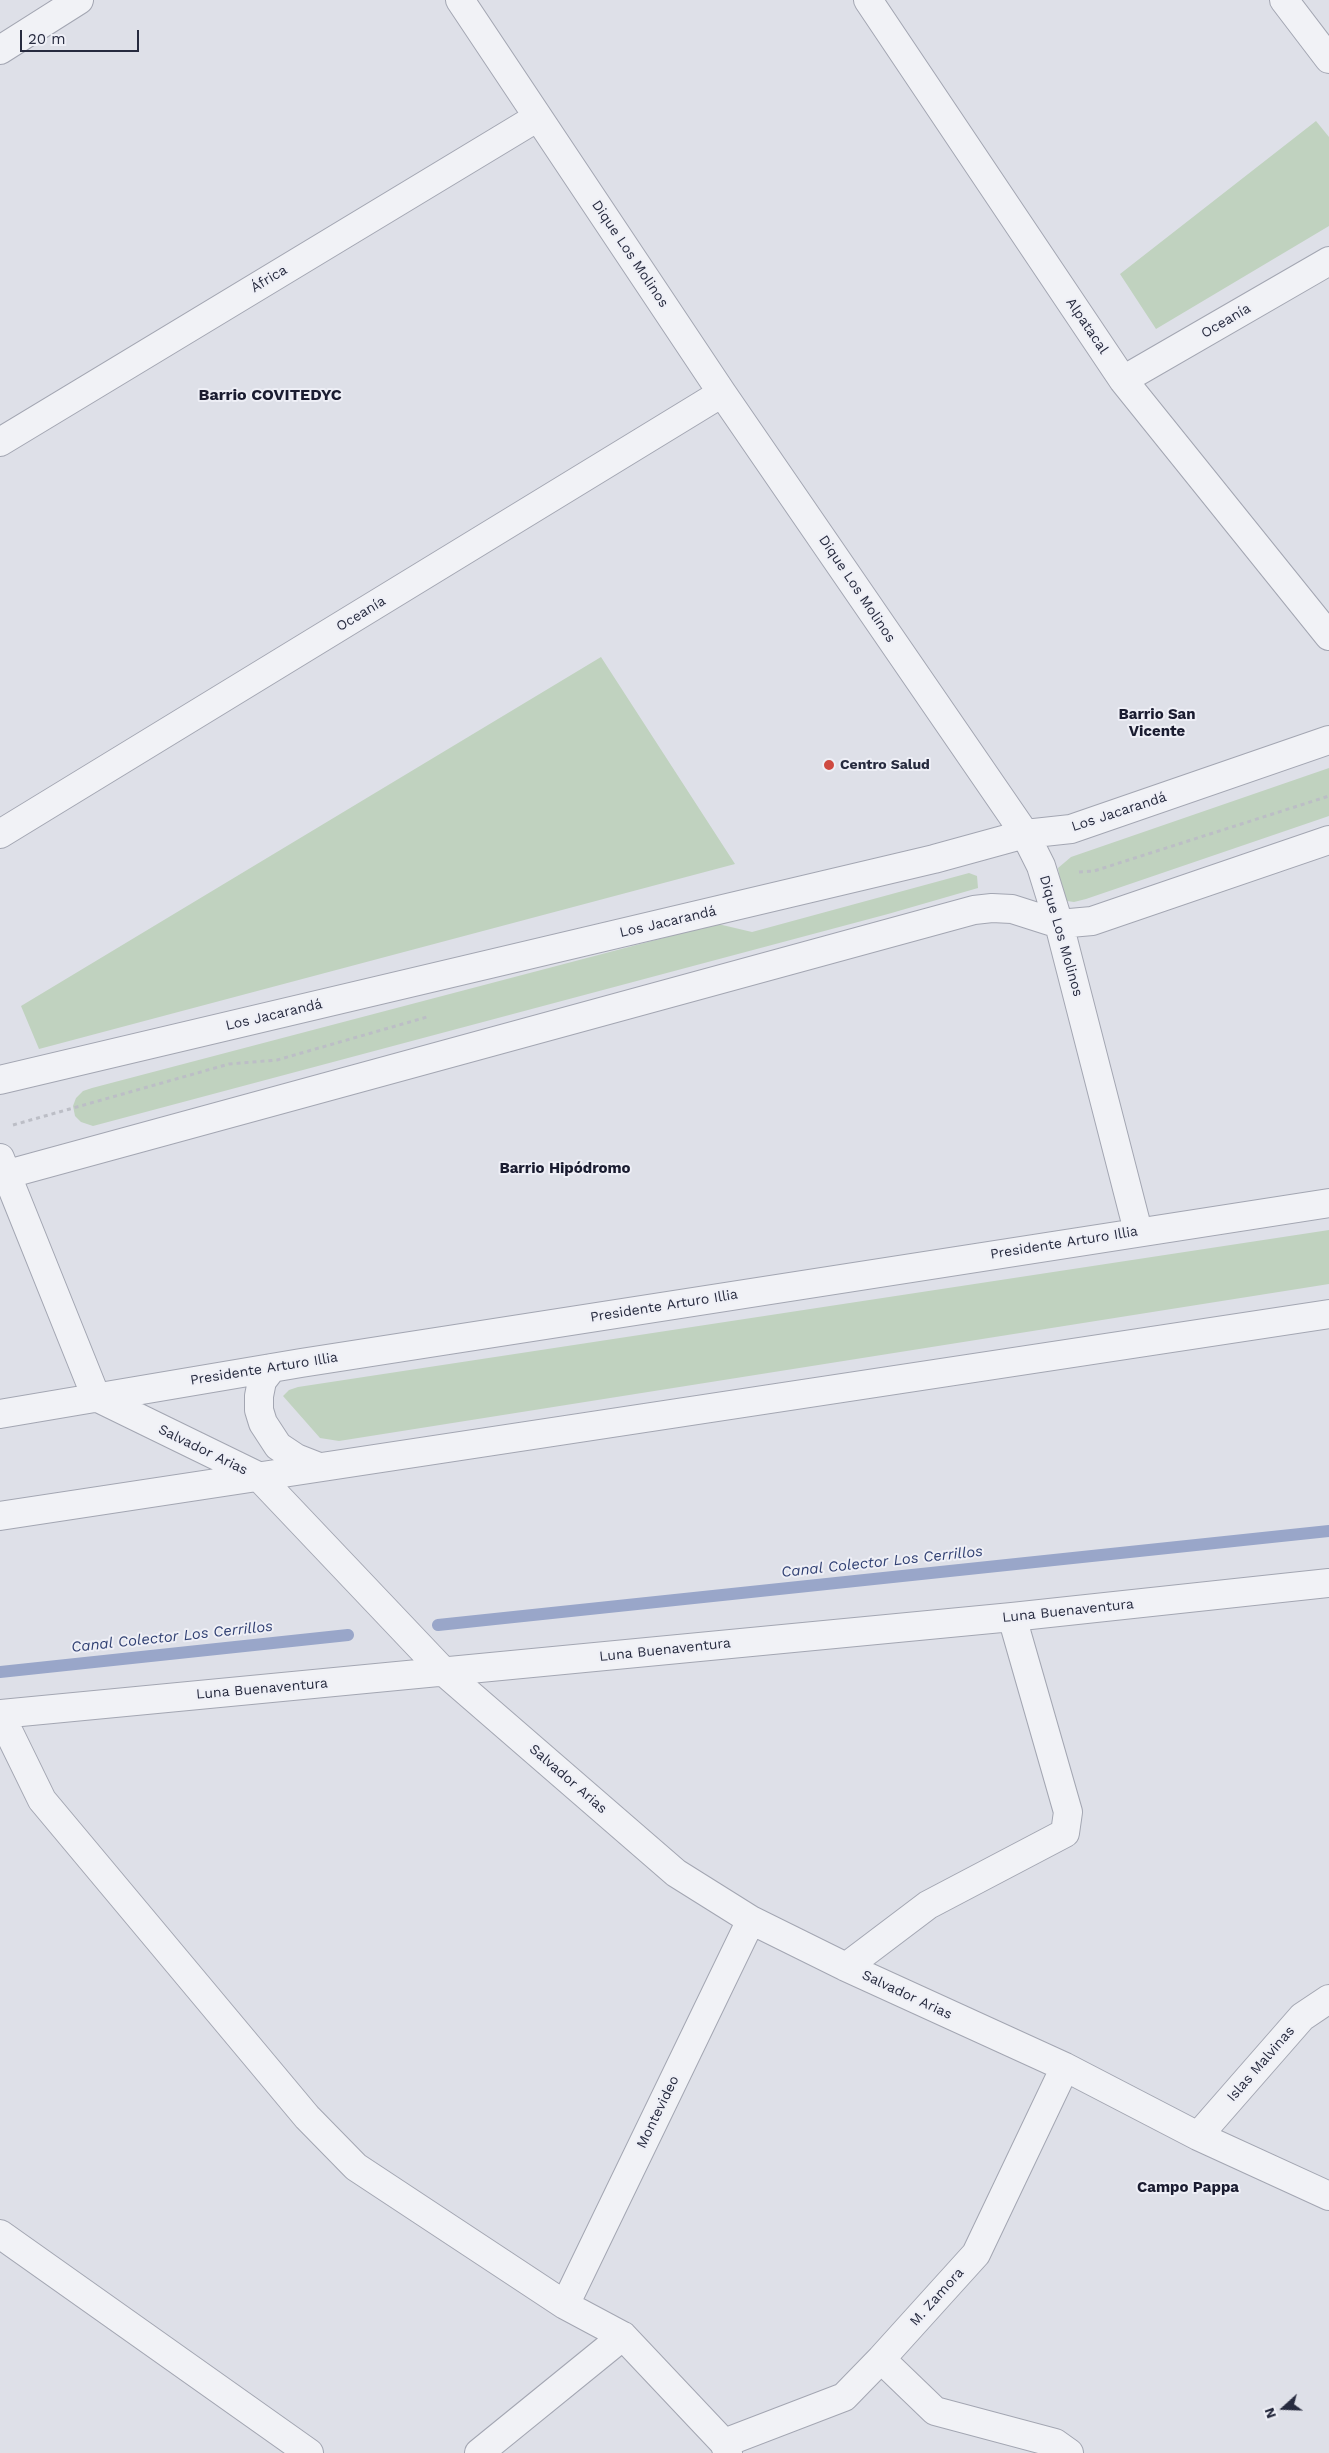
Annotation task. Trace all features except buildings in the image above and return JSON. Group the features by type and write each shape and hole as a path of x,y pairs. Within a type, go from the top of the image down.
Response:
{"street":[{"path":"0,50 79,0"},
{"name":"Dique Los Molinos","path":"460,0 722,393 1025,834 1041,866 1060,924 1138,1231"},
{"name":"Alpatacal","path":"868,0 1123,380 1329,636"},
{"path":"1284,0 1329,59"},
{"name":"África","path":"0,442 538,117"},
{"name":"Oceanía","path":"1123,380 1329,261"},
{"name":"Oceanía","path":"0,834 722,393"},
{"name":"Los Jacarandá","path":"0,1080 924,862 1025,834 1071,829 1329,740"},
{"path":"96,1397 4,1166 974,910 992,908 1012,909 1060,924 1092,921 1329,840"},
{"name":"Presidente Arturo Illia","path":"0,1414 272,1368 1138,1231 1329,1203"},
{"path":"0,1516 1329,1314"},
{"path":"272,1368 262,1381 258,1396 259,1410 263,1423 278,1446 296,1458 319,1467"},
{"name":"Salvador Arias","path":"96,1397 258,1476 444,1672 676,1873 751,1920 846,1967 1065,2067 1198,2136 1329,2196"},
{"name":"Luna Buenaventura","path":"0,1714 1012,1617 1329,1583"},
{"path":"846,1967 928,1906 1065,1833 1068,1812 1012,1617"},
{"path":"0,1714 42,1800 307,2117 356,2167 565,2305 623,2336 726,2448"},
{"name":"Montevideo","path":"565,2305 751,1920"},
{"name":"Islas Malvinas","path":"1198,2136 1302,2017 1329,1999"},
{"name":"M. Zamora","path":"726,2448 844,2397 976,2254 1065,2067"},
{"path":"0,2234 309,2453"},
{"path":"479,2453 623,2336"},
{"path":"881,2359 935,2411 1055,2443 1069,2453"}],"green space":[{"path":"1316,121 1329,137 1329,226 1156,329 1120,274"},
{"path":"601,657 735,864 39,1049 21,1006"},
{"path":"1329,768 1329,816 1086,899 1074,902 1067,901 1063,897 1058,868 1071,857"},
{"path":"969,873 977,876 978,888 888,914 93,1126 81,1122 75,1116 73,1106 76,1098 83,1091 92,1088 718,924 752,932"},
{"path":"1329,1230 1329,1284 339,1441 320,1438 283,1396 289,1390 298,1387"}],"waterway":[{"name":"Canal Colector Los Cerrillos","path":"438,1625 1329,1531"},
{"name":"Canal Colector Los Cerrillos","path":"0,1672 348,1635"}],"place":[{"name":"Centro Salud","path":"829,765"}],"district":[{"name":"Barrio COVITEDYC","path":"270,395"},
{"name":"Barrio San Vicente","path":"1157,724"},
{"name":"Barrio Hipódromo","path":"565,1169"},
{"name":"Campo Pappa","path":"1188,2188"}]}
